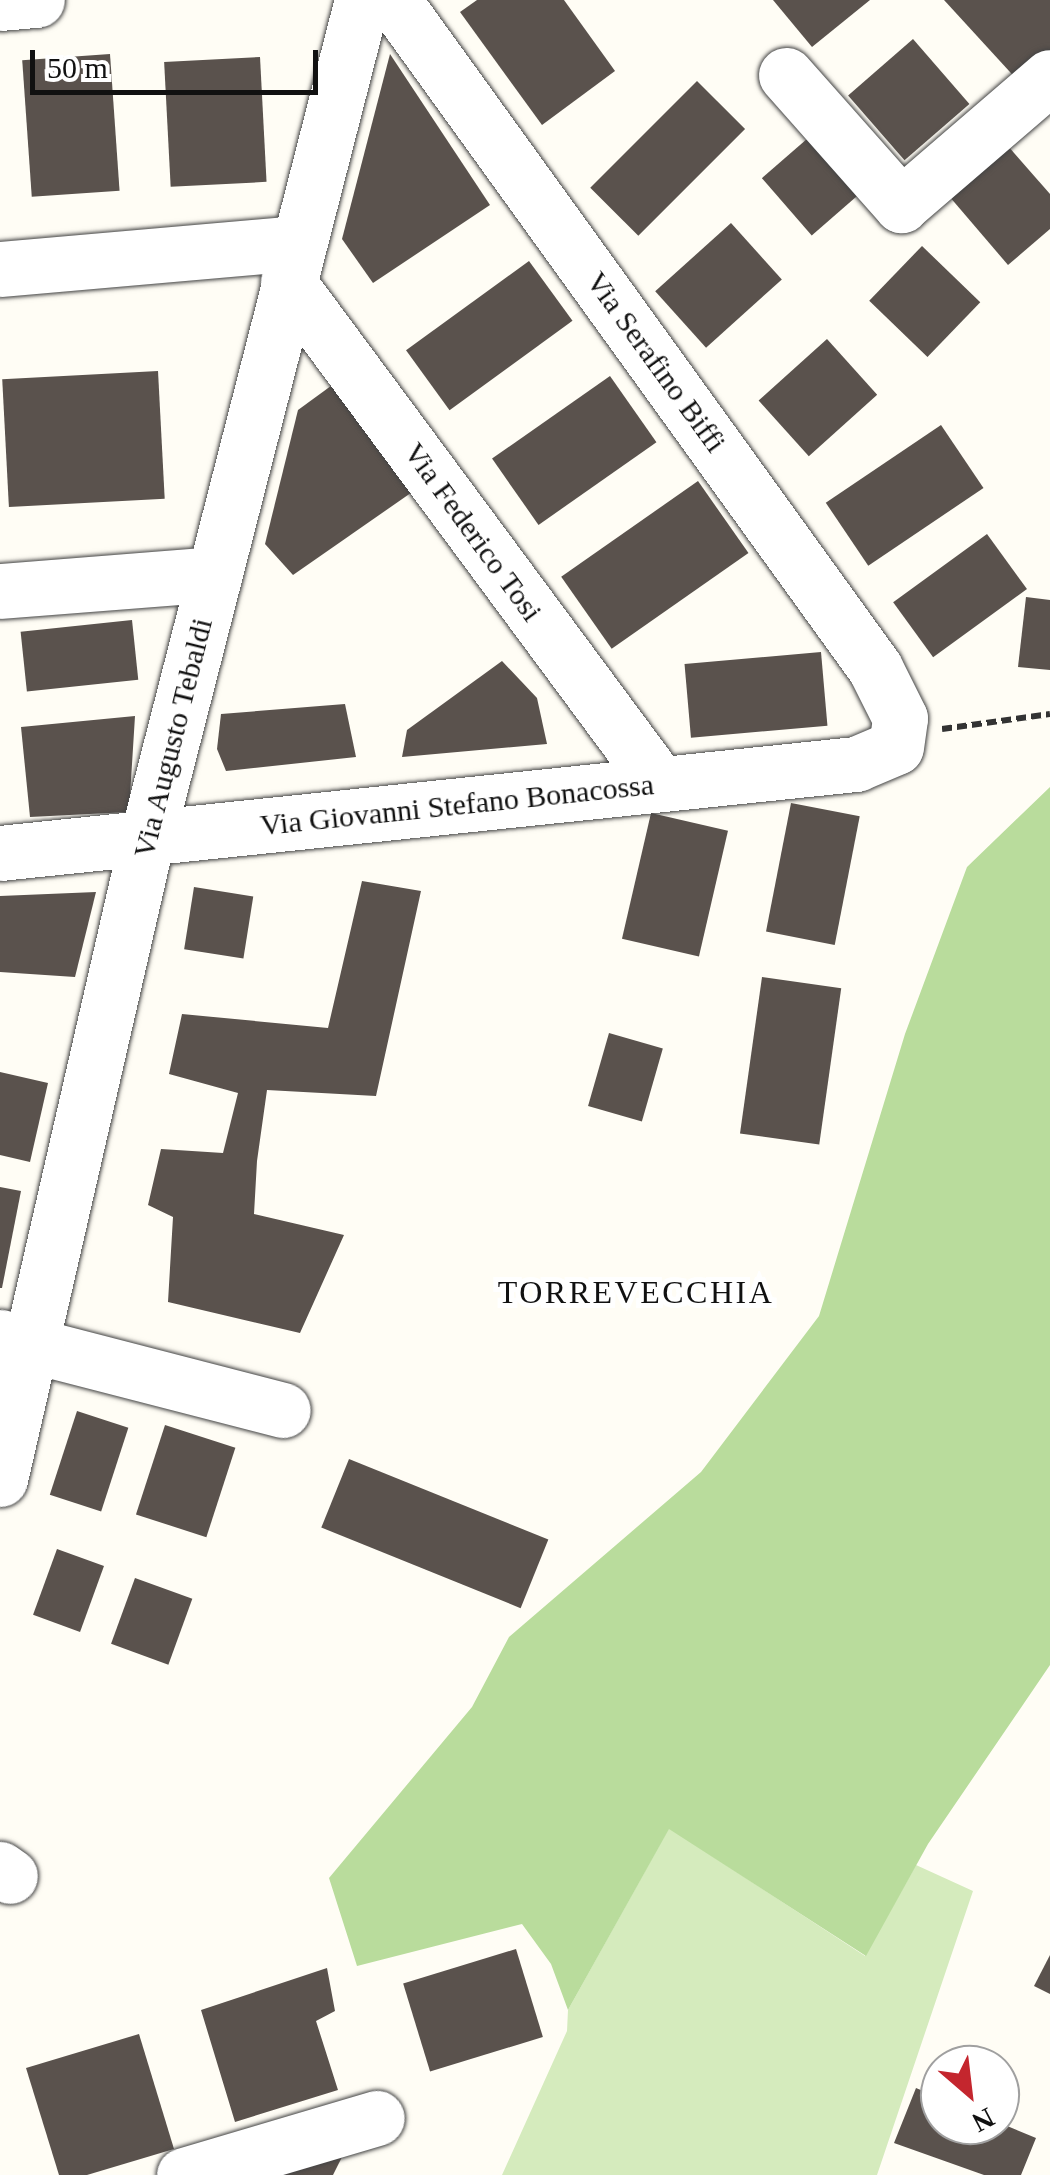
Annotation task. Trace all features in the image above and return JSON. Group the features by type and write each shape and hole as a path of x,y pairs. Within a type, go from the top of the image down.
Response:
{"street":[{"path":"0,3 37,0"},
{"name":"Via Augusto Tebaldi","path":"0,1480 13,1341 362,0"},
{"name":"Via Serafino Biffi","path":"393,0 875,668 894,701 901,734"},
{"path":"786,76 901,206 1050,77"},
{"path":"0,269 293,262"},
{"name":"Via Federico Tosi","path":"293,262 659,783"},
{"path":"0,591 214,574"},
{"name":"Via Giovanni Stefano Bonacossa","path":"0,853 856,764 881,757 901,734"},
{"path":"13,1341 283,1410"},
{"path":"184,2175 377,2118"}],"path":[{"path":"901,734 1050,714"}],"green space":[{"path":"1050,787 1050,1665 928,1844 866,1956 669,1829 568,2010 551,1964 522,1924 357,1966 329,1878 472,1707 509,1637 701,1472 819,1316 905,1034 967,867"},
{"path":"669,1828 865,1956 916,1865 973,1891 877,2175 502,2175 567,2031 568,2010"}],"building":[{"path":"477,0 564,0 615,71 542,125 460,12"},
{"path":"773,0 870,0 812,47"},
{"path":"944,0 1050,0 1050,56 1020,83"},
{"path":"913,39 969,104 905,160 848,95"},
{"path":"110,54 120,191 32,197 22,60"},
{"path":"390,54 490,205 373,283 342,239"},
{"path":"260,57 267,182 171,187 164,62"},
{"path":"697,81 745,129 638,236 590,188"},
{"path":"823,125 873,182 812,235 762,178"},
{"path":"1008,146 1050,194 1050,229 1008,265 949,196"},
{"path":"731,223 782,279 706,348 655,291"},
{"path":"922,246 980,302 927,357 869,301"},
{"path":"529,261 572,321 450,410 406,350"},
{"path":"827,339 877,395 809,456 759,401"},
{"path":"158,371 165,499 9,507 2,379"},
{"path":"610,376 656,442 539,525 492,459"},
{"path":"335,383 418,488 293,575 265,544 298,410"},
{"path":"941,425 983,488 868,566 826,503"},
{"path":"698,481 748,553 612,649 561,577"},
{"path":"987,534 1027,589 933,657 893,602"},
{"path":"1026,597 1050,600 1050,670 1018,667"},
{"path":"132,620 138,680 27,691 21,632"},
{"path":"821,652 827,726 691,738 685,664"},
{"path":"502,661 537,698 547,744 402,757 407,730"},
{"path":"345,704 356,757 226,771 217,749 221,714"},
{"path":"135,716 129,812 30,817 21,727"},
{"path":"791,803 860,816 835,945 766,932"},
{"path":"651,813 728,831 699,956 622,939"},
{"path":"362,881 421,891 376,1096 267,1090 257,1161 254,1214 344,1235 300,1333 168,1302 173,1217 148,1205 161,1149 223,1153 238,1093 169,1074 182,1014 328,1028"},
{"path":"194,887 253,896 243,959 184,949"},
{"path":"96,892 75,977 0,972 0,896"},
{"path":"762,977 841,988 819,1145 740,1133"},
{"path":"609,1033 663,1048 642,1121 588,1106"},
{"path":"0,1072 48,1083 30,1162 0,1155"},
{"path":"0,1187 21,1191 2,1288 0,1288"},
{"path":"77,1411 128,1428 101,1511 50,1495"},
{"path":"165,1425 235,1448 206,1537 136,1514"},
{"path":"349,1459 548,1540 521,1608 321,1528"},
{"path":"57,1549 104,1566 80,1632 33,1615"},
{"path":"135,1578 192,1599 168,1665 111,1644"},
{"path":"516,1949 543,2037 430,2071 403,1983"},
{"path":"1050,1955 1050,1994 1034,1986"},
{"path":"327,1968 335,2011 316,2021 338,2090 235,2122 201,2010"},
{"path":"139,2034 174,2149 87,2175 59,2175 26,2068"},
{"path":"916,2088 920,2090 920,2145 1020,2145 1020,2131 1036,2138 1021,2175 984,2175 894,2143"},
{"path":"345,2151 333,2175 253,2175"}],"district":[{"name":"TORREVECCHIA","path":"636,1292"}]}
